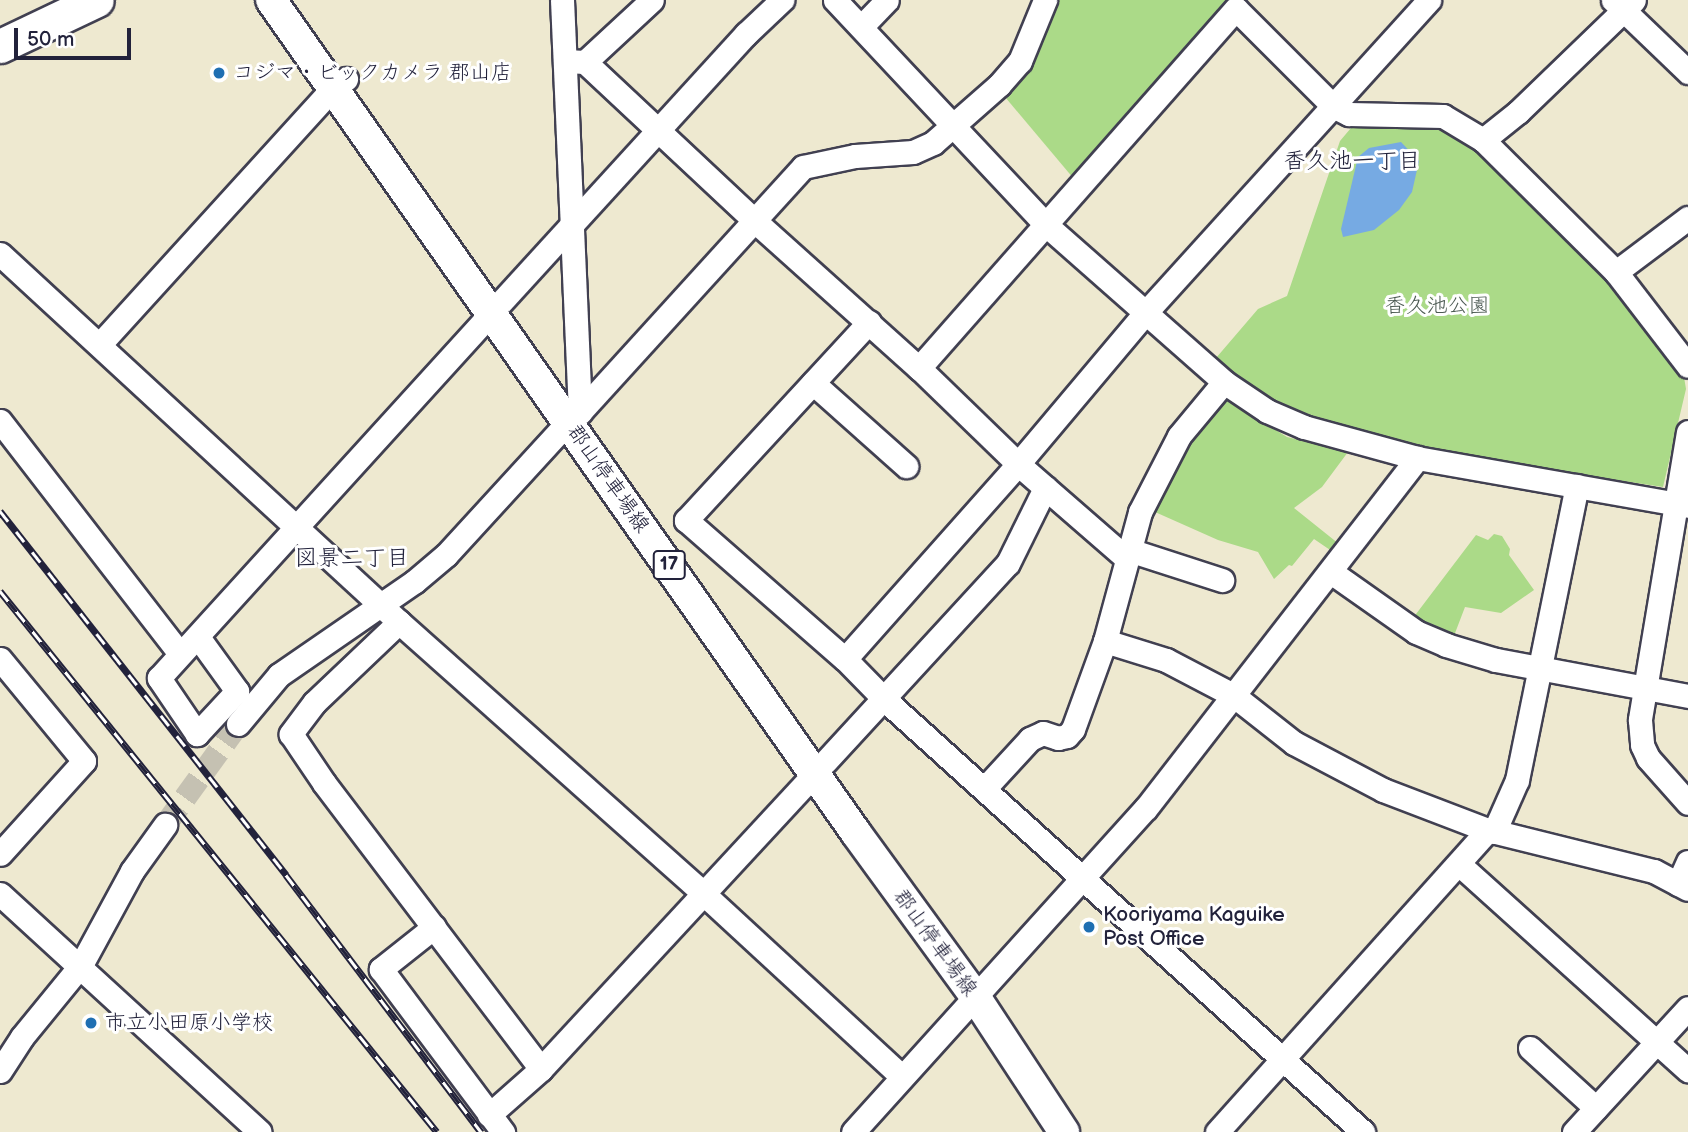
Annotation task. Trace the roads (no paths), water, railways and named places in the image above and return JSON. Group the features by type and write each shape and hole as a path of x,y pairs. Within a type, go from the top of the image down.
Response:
{"highway":[{"path":"0,46 97,0"}],"main road":[{"name":"郡山停車場線","path":"271,0 339,84 820,768 1081,1132"},
{"name":"郡山停車場線","path":"293,0 339,84"},
{"name":"郡山停車場線","path":"978,991 1064,1132"}],"street":[{"path":"562,0 575,61 572,223 574,417"},
{"path":"575,61 652,0"},
{"path":"198,637 237,691 197,734 159,678 657,130 782,0"},
{"path":"835,0 952,128 1045,224 1147,311 1224,382 1267,411 1304,427 1417,458 1682,505"},
{"path":"861,27 887,0"},
{"path":"238,724 279,674 382,604 446,555 756,222 803,167 823,160 913,152 933,143 999,85 1020,61 1045,0"},
{"path":"845,659 1018,464 1147,311 1429,0"},
{"path":"1483,140 1518,112 1623,3 1688,72"},
{"path":"919,368 1240,4 1333,106 1349,114 1443,116 1483,140 1616,272 1688,366"},
{"path":"575,61 657,130 869,322 1018,464 1127,554 1222,580"},
{"path":"100,344 339,84"},
{"path":"1616,272 1688,218"},
{"path":"0,254 399,622 705,895 902,1077"},
{"path":"869,322 686,520 845,659 884,699 1280,1060 1363,1132"},
{"path":"984,789 1030,739 1042,733 1058,738 1067,736 1073,729 1105,641 1140,512 1168,453 1195,413 1224,382"},
{"path":"813,383 906,466"},
{"path":"0,421 179,653"},
{"path":"1688,432 1682,505 1643,688 1640,720 1642,745 1648,758 1688,803"},
{"path":"853,1132 1146,808 1417,458"},
{"path":"1217,1132 1491,831 1517,780 1577,486"},
{"path":"434,927 381,969 496,1123 541,1069 705,895 1008,563 1045,488"},
{"path":"1331,572 1416,632 1496,660 1688,696"},
{"path":"399,622 314,703 291,734 324,783 541,1069"},
{"path":"1105,641 1166,660 1233,695 1294,743 1335,768 1382,790 1491,831 1654,871 1683,887 1688,862"},
{"path":"0,659 84,761 0,854"},
{"path":"0,1071 22,1037 81,965 132,871 165,825"},
{"path":"1460,865 1688,1070"},
{"path":"0,894 81,965 260,1132"},
{"path":"1574,1132 1688,1008"},
{"path":"1530,1048 1596,1108"}],"water":[{"path":"1401,142 1419,161 1412,192 1399,210 1374,230 1343,237 1341,229 1358,157 1369,148"}],"tunnel":[{"path":"165,825 238,724"}],"railway":[{"path":"0,511 286,875 481,1132"},
{"path":"0,591 437,1132"}],"place":[{"name":"コジマ・ビックカメラ 郡山店","path":"219,73"},
{"name":"Kooriyama Kaguike Post Office","path":"1089,927"},
{"name":"市立小田原小学校","path":"91,1023"}],"district":[{"name":"香久池一丁目","path":"1352,161"},
{"name":"図景二丁目","path":"352,558"}],"park label":[{"name":"香久池公園","path":"1437,306"}]}
